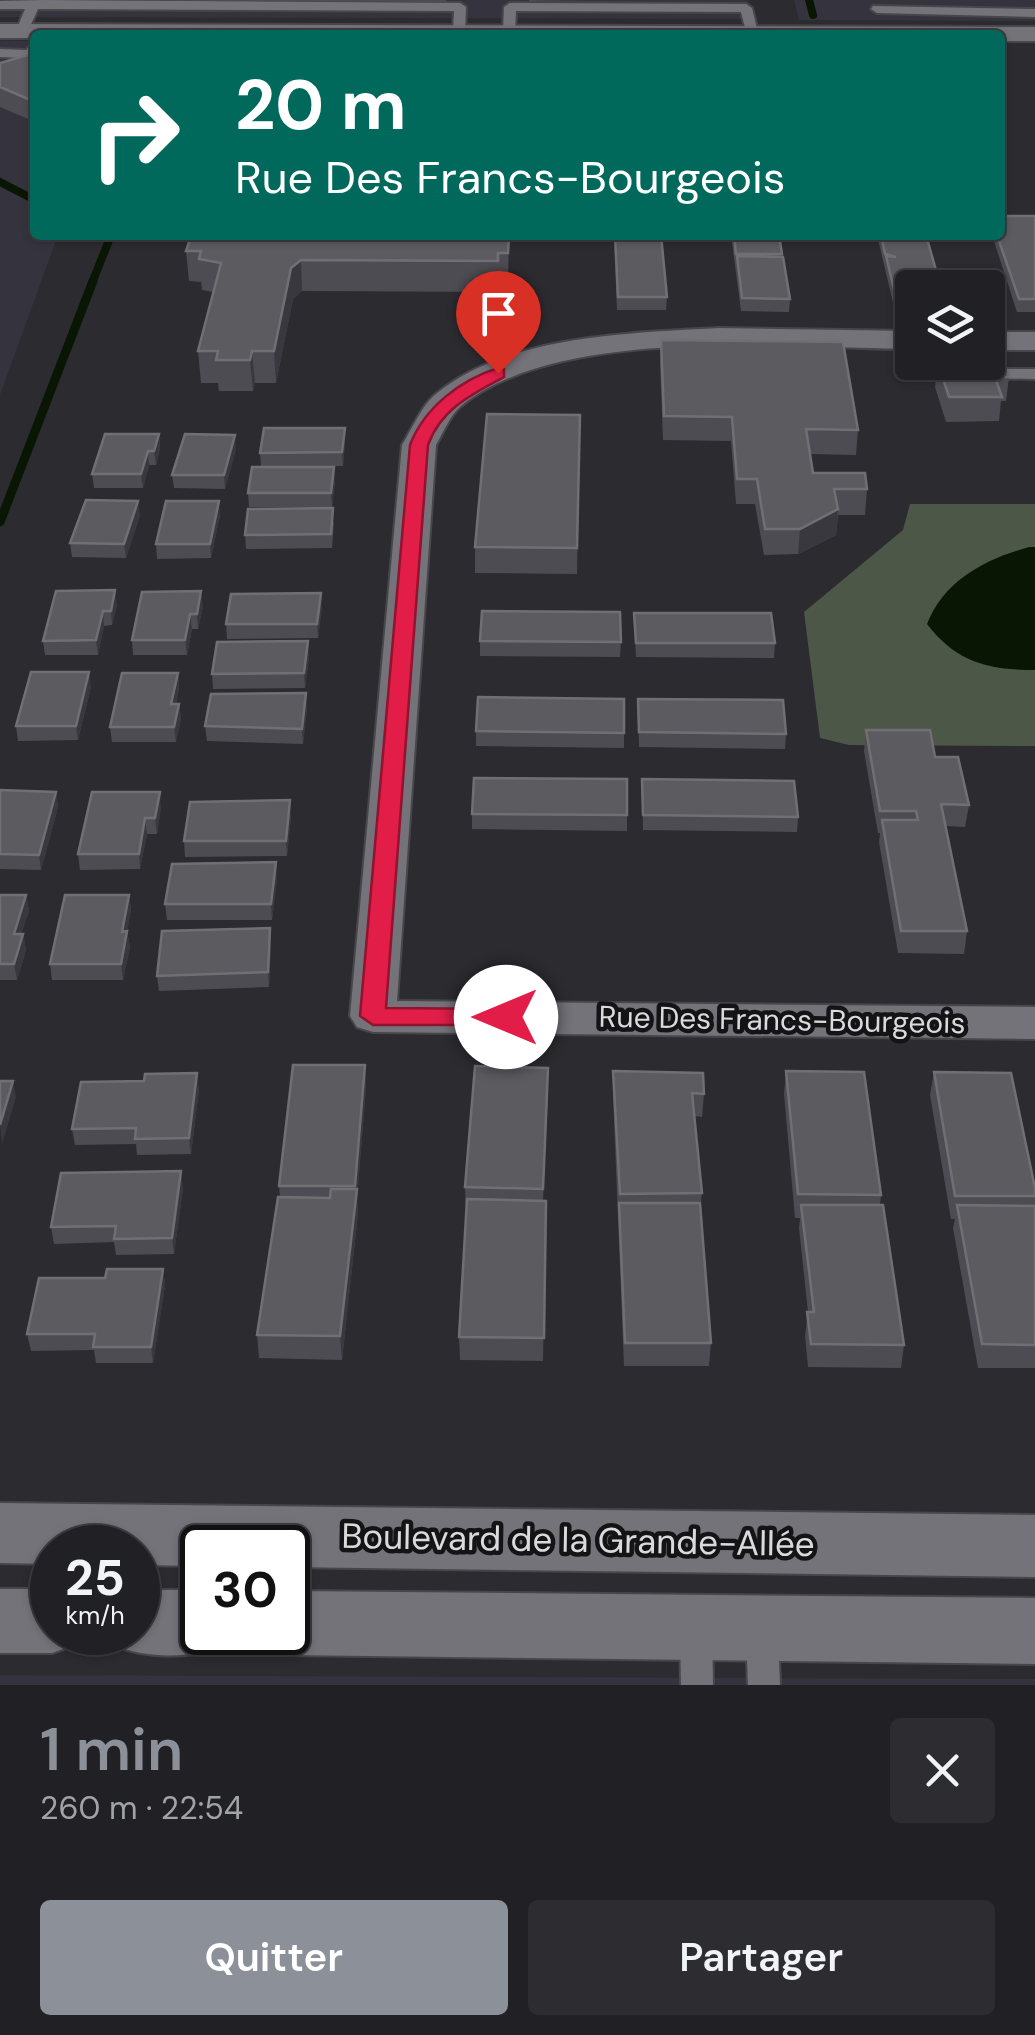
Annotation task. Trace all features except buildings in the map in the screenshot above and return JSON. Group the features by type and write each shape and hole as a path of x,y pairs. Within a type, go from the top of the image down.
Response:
{"street":[{"path":"469,30 514,21 692,30"},
{"path":"1005,34 1035,34"},
{"name":"Rue Des Francs-Bourgeois","path":"895,340 676,338 589,346 549,354 498,373 459,394 430,420 419,445 373,1016 1035,1023"},
{"path":"1005,341 1035,342"},
{"name":"Boulevard de la Grande-Allée","path":"0,1533 1035,1546"},
{"path":"0,1620 30,1621"},
{"path":"310,1625 730,1656 1035,1631"}],"lane":[{"path":"31,30 36,2"},
{"path":"0,5 463,3 459,30"},
{"path":"883,30 875,4 1035,13"},
{"path":"0,53 29,40 28,64 0,73"},
{"path":"1005,374 1035,374"}],"shaded area":[{"path":"0,0 748,0 752,19 0,17"},
{"path":"794,0 1035,0 1035,21 799,20"},
{"path":"0,41 30,41 30,240 56,240 0,395"},
{"path":"910,504 1035,504 1035,746 849,745 820,738 804,612 903,530"},
{"path":"1035,547 1035,670 988,665 949,647 927,624 944,595 982,565"},
{"path":"0,1675 1035,1679 1035,1685 0,1685"}],"waterway":[{"path":"809,0 813,15"},
{"path":"0,182 30,197"},
{"path":"92,283 109,240"},
{"path":"0,522 93,281"}],"route":[{"path":"498,373 459,394 438,412 419,445 373,1016 506,1017"}]}
